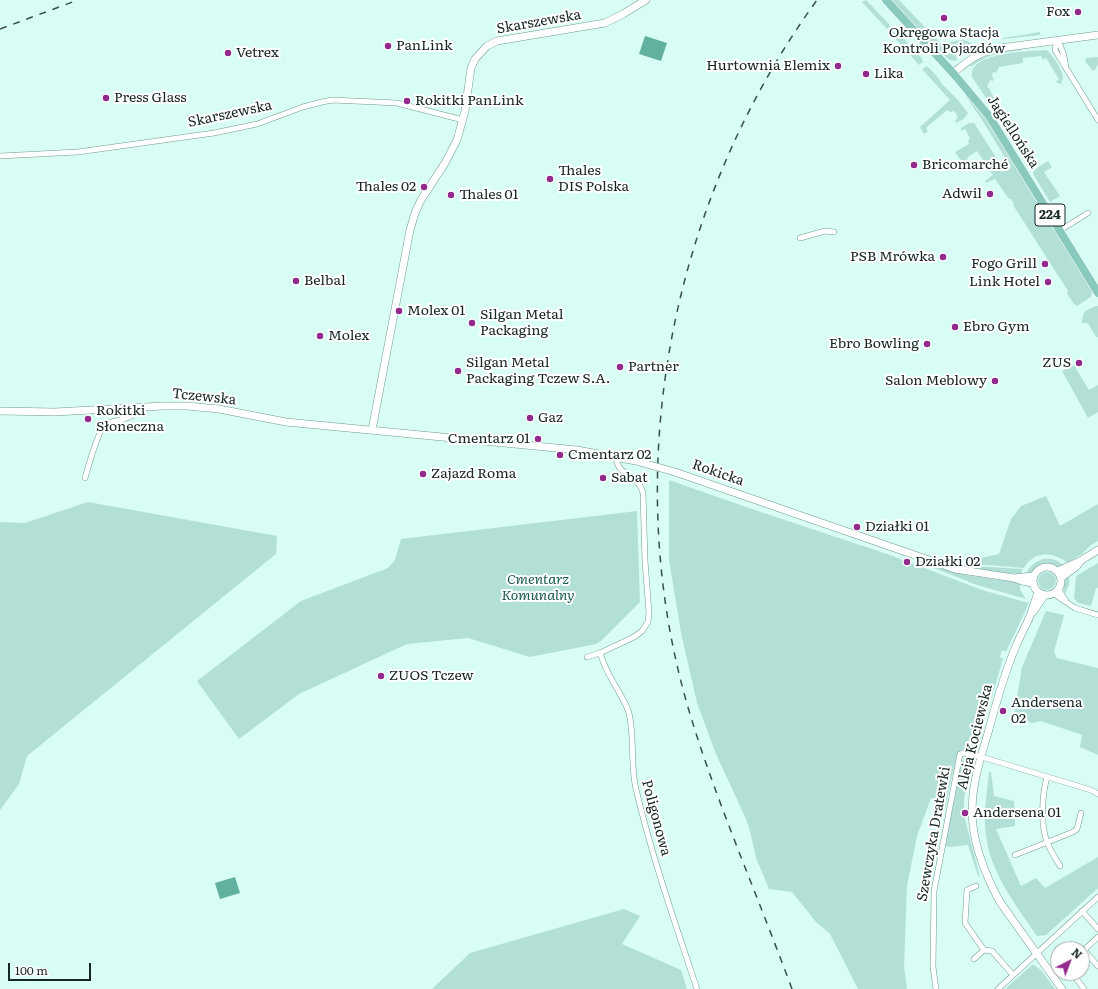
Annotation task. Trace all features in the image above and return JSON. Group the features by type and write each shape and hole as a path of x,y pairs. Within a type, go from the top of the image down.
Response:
{"main road":[{"name":"Jagiellońska","path":"886,0 953,72 989,116 1098,293"}],"street":[{"name":"Skarszewska","path":"372,430 413,220 421,200 452,151 457,140 463,120 471,68 475,59 487,46 497,41 605,23 646,0"},
{"path":"953,72 984,51 993,48 1098,35"},
{"path":"1057,40 1062,48 1066,68 1098,120"},
{"name":"Skarszewska","path":"0,156 78,152 214,133 257,124 332,100 397,103 463,120"},
{"path":"1059,231 1088,214"},
{"path":"800,238 825,231 834,232"},
{"name":"Tczewska","path":"0,411 56,412 176,406 203,407 286,422 405,433"},
{"path":"85,478 101,429 108,424 128,419 134,414 134,408"},
{"name":"Rokicka","path":"405,433 577,450 636,461 675,472 955,569 1014,578 1033,579"},
{"path":"587,657 626,642 642,632 648,622 650,613 645,561 642,487 636,479 618,467 616,457"},
{"path":"1059,575 1077,566 1080,561 1098,550"},
{"path":"1049,567 1059,575 1061,586 1056,592 1041,594 1034,588 1033,579 1040,569 1049,567"},
{"path":"1056,592 1069,606 1098,614"},
{"name":"Aleja Kociewska","path":"1041,594 1016,646 1004,678 981,757 976,780 973,824 980,856 989,880 1000,902 1062,989"},
{"name":"Poligonowa","path":"600,653 610,677 623,698 628,712 632,734 632,764 635,788 654,860 697,989"},
{"name":"Szewczyka Dratewki","path":"936,989 933,967 934,891 959,756 964,753 981,757 1091,790 1098,794"},
{"path":"1047,777 1044,785 1042,811 1047,842 1060,866"},
{"path":"1015,854 1073,832 1077,829 1081,813"},
{"path":"976,886 967,890 965,923 984,950 992,951 1013,975"},
{"path":"998,989 1098,897"},
{"path":"1082,912 1098,929"},
{"path":"1090,944 1098,937"},
{"path":"974,959 984,950"},
{"path":"1090,958 1098,966"}],"green space":[{"path":"866,0 889,24 890,26 887,29 862,2"},
{"path":"892,0 899,0 940,43 963,40 967,41 973,46 955,56 957,57 956,61 950,60 939,52"},
{"path":"895,31 921,57 923,62 919,65 891,34"},
{"path":"1040,32 1040,35 1003,39 1003,38"},
{"path":"1021,48 1022,50 990,56 971,67 970,66 988,55 1000,51"},
{"path":"1046,50 1060,68 1063,77 1063,80 1061,81 1062,84 1056,82 1059,79 1046,58 1043,60 1041,56 1023,58 1023,63 999,67 996,73 993,72 993,81 990,80 987,87 990,89 991,93 1008,119 1002,122 972,77 973,69 980,62 1002,54"},
{"path":"1098,57 1098,64 1093,71 1085,61 1086,58"},
{"path":"927,66 968,113 964,119 956,123 955,121 958,117 954,111 950,112 947,110 926,128 928,132 924,134 920,127 950,100 922,69"},
{"path":"966,94 985,117 1092,291 1091,297 1077,306 1067,294 1068,291 1013,205 1014,204 1011,199 1009,199 995,179 986,183 985,181 993,175 977,151 968,157 965,166 955,152 969,144 968,141 970,138 965,129 961,131 961,128 969,123 974,123 999,162 997,164 1002,172 1011,167 965,95"},
{"path":"1009,120 1014,124 1012,126 1026,150 1030,150 1035,157 1035,161 1030,165 1003,123"},
{"path":"1048,161 1052,167 1044,172 1060,196 1050,202 1033,174 1034,170"},
{"path":"1098,306 1098,337 1096,337 1088,323 1082,323 1084,313"},
{"path":"1074,365 1089,390 1098,385 1098,412 1088,418 1062,371"},
{"path":"669,480 890,555 982,590 1029,603 1006,652 1002,650 1000,657 1003,659 978,743 975,747 966,748 958,752 945,810 931,798 917,836 907,886 904,967 907,989 858,989 830,934 816,922 792,892 769,889 756,858 746,819 716,754 697,703 681,633 669,560"},
{"path":"1046,496 1060,526 1098,504 1098,541 1067,563 1056,556 1044,555 1033,558 1024,568 974,564 976,559 999,554 1011,519 1021,506"},
{"path":"88,502 277,536 276,554 27,756 19,784 0,810 0,522 25,523"},
{"name":"Cmentarz Komunalny","path":"637,511 640,602 601,641 596,644 530,657 468,638 407,644 299,694 239,739 197,681 301,601 388,568 395,560 401,539"},
{"path":"1043,559 1055,560 1060,562 1064,567 1047,564 1030,574 1026,574 1037,561"},
{"path":"921,563 966,575 1020,583 1020,590 1026,599 977,585"},
{"path":"1098,563 1098,588 1096,588 1091,606 1078,603 1074,598 1076,576"},
{"path":"975,566 1023,569 1021,574 980,571 977,570"},
{"path":"1043,572 1051,572 1056,577 1054,588 1051,590 1043,590 1038,585 1038,577"},
{"path":"1069,576 1069,585 1065,594 1064,584"},
{"path":"1046,611 1064,615 1054,652 1057,658 1098,668 1098,755 1080,747 1082,735 1041,721 1033,723 1018,719 1014,716 1022,667"},
{"path":"966,757 971,760 972,766 964,798 964,815 980,877 978,876 968,845 951,847 945,846 962,760"},
{"path":"989,772 991,772 994,796 1014,801 1015,826 996,829 1021,886 1036,878 1045,888 1098,857 1098,888 1046,935 1037,936 1013,901 993,863 985,828"},
{"path":"624,909 640,916 622,944 681,970 687,989 432,989 470,953"},
{"path":"1032,965 1041,970 1055,989 1005,989"}],"shaded area":[{"path":"645,36 667,43 661,61 639,54"},
{"path":"235,877 240,893 220,899 215,883"}],"railway":[{"path":"0,29 78,0"},
{"path":"792,989 717,793 696,734 684,693 665,604 658,513 660,422 673,332 695,244 727,158 768,77 817,0"}],"place":[{"name":"Fox","path":"1078,12"},
{"name":"Okręgowa Stacja Kontroli Pojazdów","path":"944,18"},
{"name":"PanLink","path":"388,46"},
{"name":"Vetrex","path":"228,53"},
{"name":"Hurtownia Elemix","path":"838,66"},
{"name":"Lika","path":"866,74"},
{"name":"Press Glass","path":"106,98"},
{"name":"Rokitki PanLink","path":"407,101"},
{"name":"Bricomarché","path":"914,165"},
{"name":"Thales DIS Polska","path":"550,179"},
{"name":"Thales 02","path":"424,187"},
{"name":"Adwil","path":"990,194"},
{"name":"Thales 01","path":"451,195"},
{"name":"PSB Mrówka","path":"943,257"},
{"name":"Fogo Grill","path":"1045,264"},
{"name":"Belbal","path":"296,281"},
{"name":"Link Hotel","path":"1048,282"},
{"name":"Molex 01","path":"399,311"},
{"name":"Silgan Metal Packaging","path":"472,323"},
{"name":"Ebro Gym","path":"955,327"},
{"name":"Molex","path":"320,336"},
{"name":"Ebro Bowling","path":"927,344"},
{"name":"ZUS","path":"1079,363"},
{"name":"Partner","path":"620,367"},
{"name":"Silgan Metal Packaging Tczew S.A.","path":"458,371"},
{"name":"Salon Meblowy","path":"995,381"},
{"name":"Gaz","path":"530,418"},
{"name":"Rokitki Słoneczna","path":"88,419"},
{"name":"Cmentarz 01","path":"538,439"},
{"name":"Cmentarz 02","path":"560,455"},
{"name":"Zajazd Roma","path":"423,474"},
{"name":"Sabat","path":"603,478"},
{"name":"Działki 01","path":"857,527"},
{"name":"Działki 02","path":"907,562"},
{"name":"ZUOS Tczew","path":"381,676"},
{"name":"Andersena 02","path":"1003,711"},
{"name":"Andersena 01","path":"965,813"}]}
